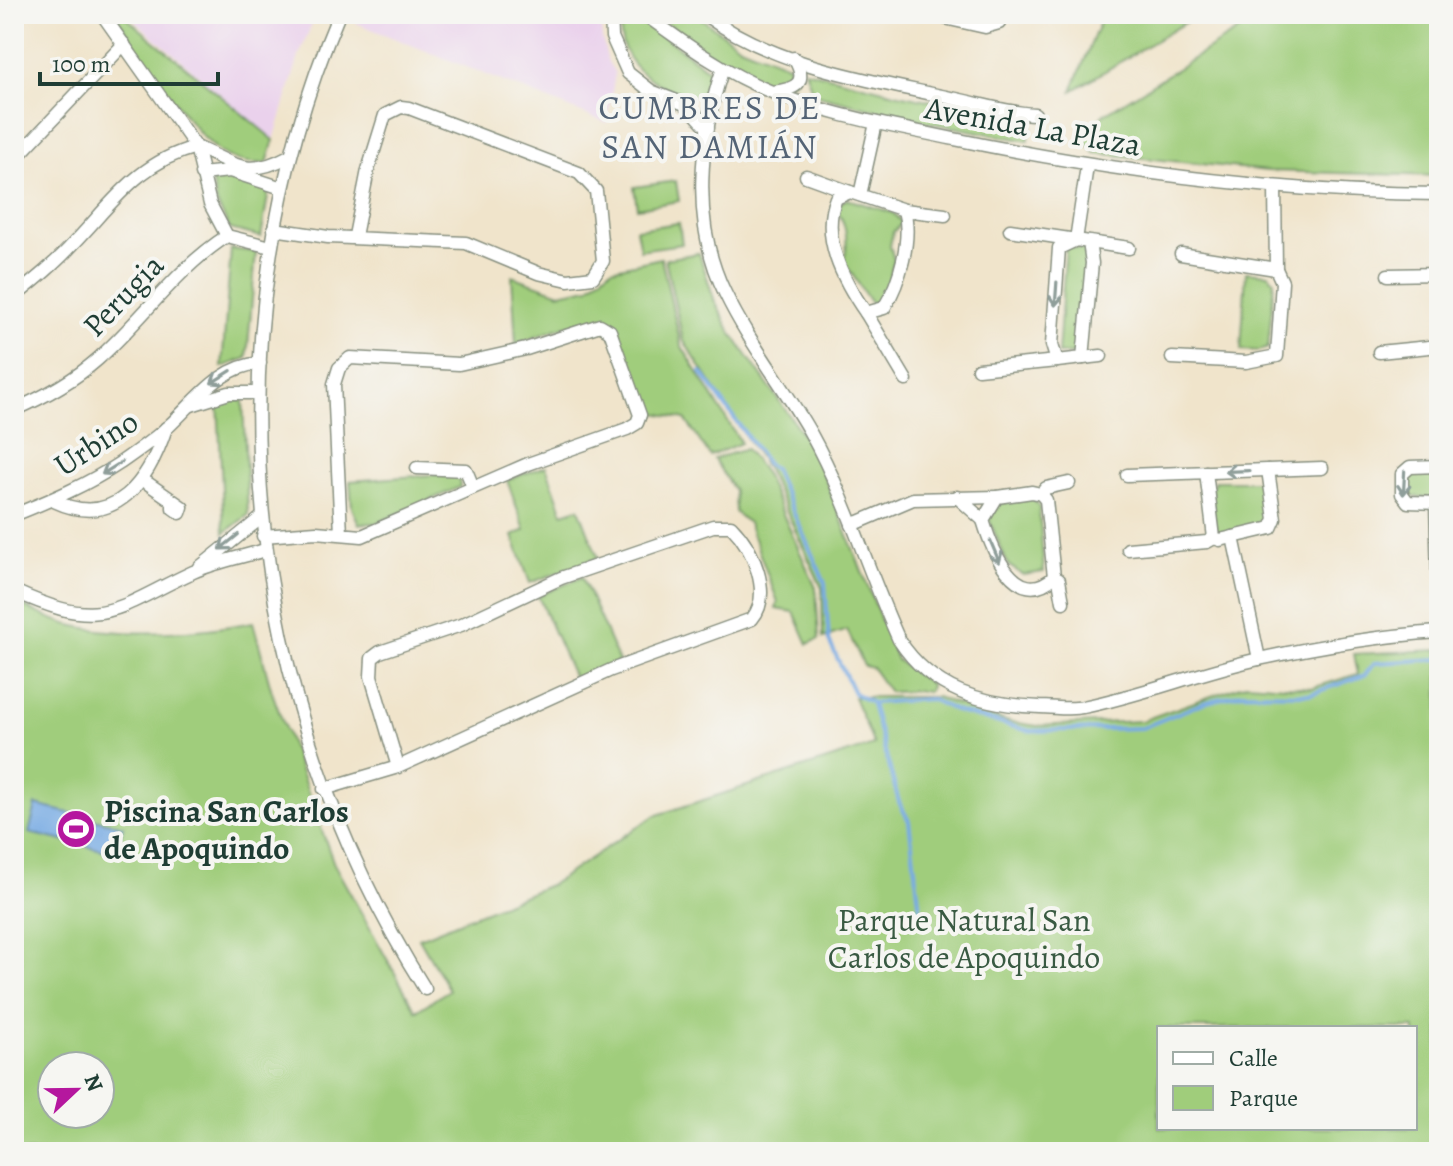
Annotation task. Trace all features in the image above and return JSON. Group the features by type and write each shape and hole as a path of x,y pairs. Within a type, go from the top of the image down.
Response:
{"street":[{"path":"102,14 196,147 210,204 227,236 271,247"},
{"path":"339,14 305,101 289,156 271,247 258,393 263,536 289,680 324,789 375,903 425,989"},
{"path":"611,14 612,37 628,73 651,91 687,105 708,128"},
{"name":"Avenida La Plaza","path":"644,14 723,68 771,92 876,123 1087,166 1275,187 1353,193 1439,194"},
{"name":"Avenida La Plaza","path":"704,14 751,44 794,58 872,81 1035,114"},
{"path":"927,14 985,27 999,23 1005,14"},
{"path":"14,160 124,44"},
{"path":"794,58 806,94 815,105"},
{"path":"723,68 708,128 703,213 718,277 754,343 810,432 852,525 886,612 910,657 942,683 968,696 999,705 1079,708 1259,659 1379,636 1439,632"},
{"path":"771,92 795,88 802,77"},
{"path":"687,105 715,96"},
{"path":"274,229 328,237 466,243 538,273 568,280 593,277 603,261 596,191 590,181 579,173 401,107 385,115 368,170 355,236"},
{"path":"855,193 876,123"},
{"path":"14,297 57,261 130,179 160,160 196,147 226,162 258,170 289,156"},
{"path":"1083,358 1092,263 1083,241 1087,166"},
{"path":"201,174 230,171 282,188"},
{"path":"806,176 874,202 904,210 945,215"},
{"path":"1172,358 1246,362 1277,356 1282,282 1276,269 1275,187"},
{"path":"855,193 836,198 829,216 834,252 906,380"},
{"path":"866,313 884,308 891,296 909,228 904,210"},
{"path":"1010,230 1129,248"},
{"name":"Perugia","path":"14,410 46,396 97,360 195,257 227,236"},
{"path":"1057,361 1052,345 1059,248 1083,241"},
{"path":"1181,254 1276,269"},
{"path":"1388,275 1439,274"},
{"path":"263,536 316,532 362,536 528,464 584,447 637,423 640,415 610,331 600,325 526,349 459,364 350,358 339,368 334,384 341,534"},
{"path":"1379,352 1439,346"},
{"path":"978,369 1101,356"},
{"name":"Urbino","path":"14,515 54,501 106,472 166,428 220,377 242,365 260,363"},
{"name":"Urbino","path":"191,405 229,393 258,393"},
{"name":"Urbino","path":"54,501 65,506 98,507 122,499 143,480 153,465 166,428"},
{"path":"1439,466 1410,467 1402,474 1405,499 1438,503 1439,617"},
{"path":"417,468 466,470 473,487"},
{"path":"1127,475 1322,468"},
{"path":"1128,549 1207,542 1214,538 1220,540 1271,528 1275,519 1268,470"},
{"path":"1206,472 1214,538"},
{"path":"143,480 173,503"},
{"path":"1041,494 1046,488 1069,483"},
{"path":"852,525 913,499 1041,494 1046,500 1054,577"},
{"path":"957,497 983,520 999,561 1012,578 1032,584 1054,577 1059,580 1063,602"},
{"path":"983,520 997,497"},
{"path":"197,570 262,517"},
{"path":"324,789 398,767 611,670 752,619 761,608 764,593 743,537 731,526 713,526 561,578 461,625 380,652 372,658 371,676 398,767"},
{"path":"1233,537 1259,659"},
{"path":"14,591 60,610 108,613 197,570 265,550"}],"shaded area":[{"path":"127,14 316,14 299,56 274,140"},
{"path":"360,14 600,14 608,62 615,73 607,123 356,23"}],"green space":[{"path":"122,14 274,140 267,163 249,163 231,158 207,141 139,51 118,19"},
{"path":"622,14 634,14 711,72 706,91 690,98 662,86 638,69 623,46 620,31"},
{"path":"654,14 695,14 740,46 788,65 795,80 779,88 762,81 714,56"},
{"path":"1103,14 1199,14 1072,91"},
{"path":"1265,14 1439,14 1439,176 1268,171 1095,153 1084,140 1103,115"},
{"path":"805,70 903,95 1033,121 1028,141 921,121 813,94"},
{"path":"231,175 269,190 261,237 230,229 217,204 211,178"},
{"path":"676,181 679,201 637,208 634,187"},
{"path":"847,199 893,213 902,223 893,232 890,246 894,260 884,301 880,305 870,302 843,260 846,236 838,213 840,203"},
{"path":"679,223 682,244 640,250 636,229"},
{"path":"1066,247 1088,250 1080,353 1058,354"},
{"path":"231,249 256,252 247,358 222,367"},
{"path":"699,253 715,302 732,334 801,432 825,478 897,660 930,684 929,691 889,692 872,668 864,666 847,630 823,638 822,588 767,469 683,340 665,259"},
{"path":"661,258 681,345 741,443 710,456 685,419 646,411 615,328 593,321 580,323 516,344 512,276 560,293 589,287 611,269"},
{"path":"1246,272 1269,274 1274,281 1268,348 1259,351 1241,350"},
{"path":"243,400 248,515 224,533 218,401"},
{"path":"746,449 765,474 816,588 819,639 808,644 794,612 776,609 778,602 748,523 735,512 734,491 714,459"},
{"path":"546,466 563,513 579,508 598,558 530,583 513,536 525,530 507,480"},
{"path":"1408,470 1439,470 1439,497 1409,497"},
{"path":"458,473 460,487 377,523 359,524 352,508 350,481"},
{"path":"1215,481 1260,481 1264,484 1267,520 1262,525 1220,534 1215,529 1211,488"},
{"path":"1032,498 1039,507 1044,572 1023,575 1008,565 988,517 997,503"},
{"path":"582,577 619,662 575,680 538,596"},
{"name":"Parque Natural San Carlos de Apoquindo","path":"14,602 66,624 111,631 184,631 253,622 272,692 334,864 416,1011 449,990 419,938 552,884 654,816 874,745 854,697 936,697 1005,721 1037,726 1141,721 1248,683 1312,688 1358,674 1354,654 1439,650 1439,1152 14,1152"}],"water":[{"name":"Piscina San Carlos de Apoquindo","path":"36,805 123,826 116,853 29,833"}],"waterway":[{"path":"701,372 767,464 774,469 825,583 829,641 854,693 872,703 930,699 958,712 1030,731 1142,728 1203,703 1242,693 1310,694 1365,675 1375,663 1439,659"},
{"path":"872,704 899,802 909,821 922,926"}],"place":[{"name":"Piscina San Carlos de Apoquindo","path":"76,829"}],"district":[{"name":"CUMBRES DE SAN DAMIÁN","path":"710,126"}]}
